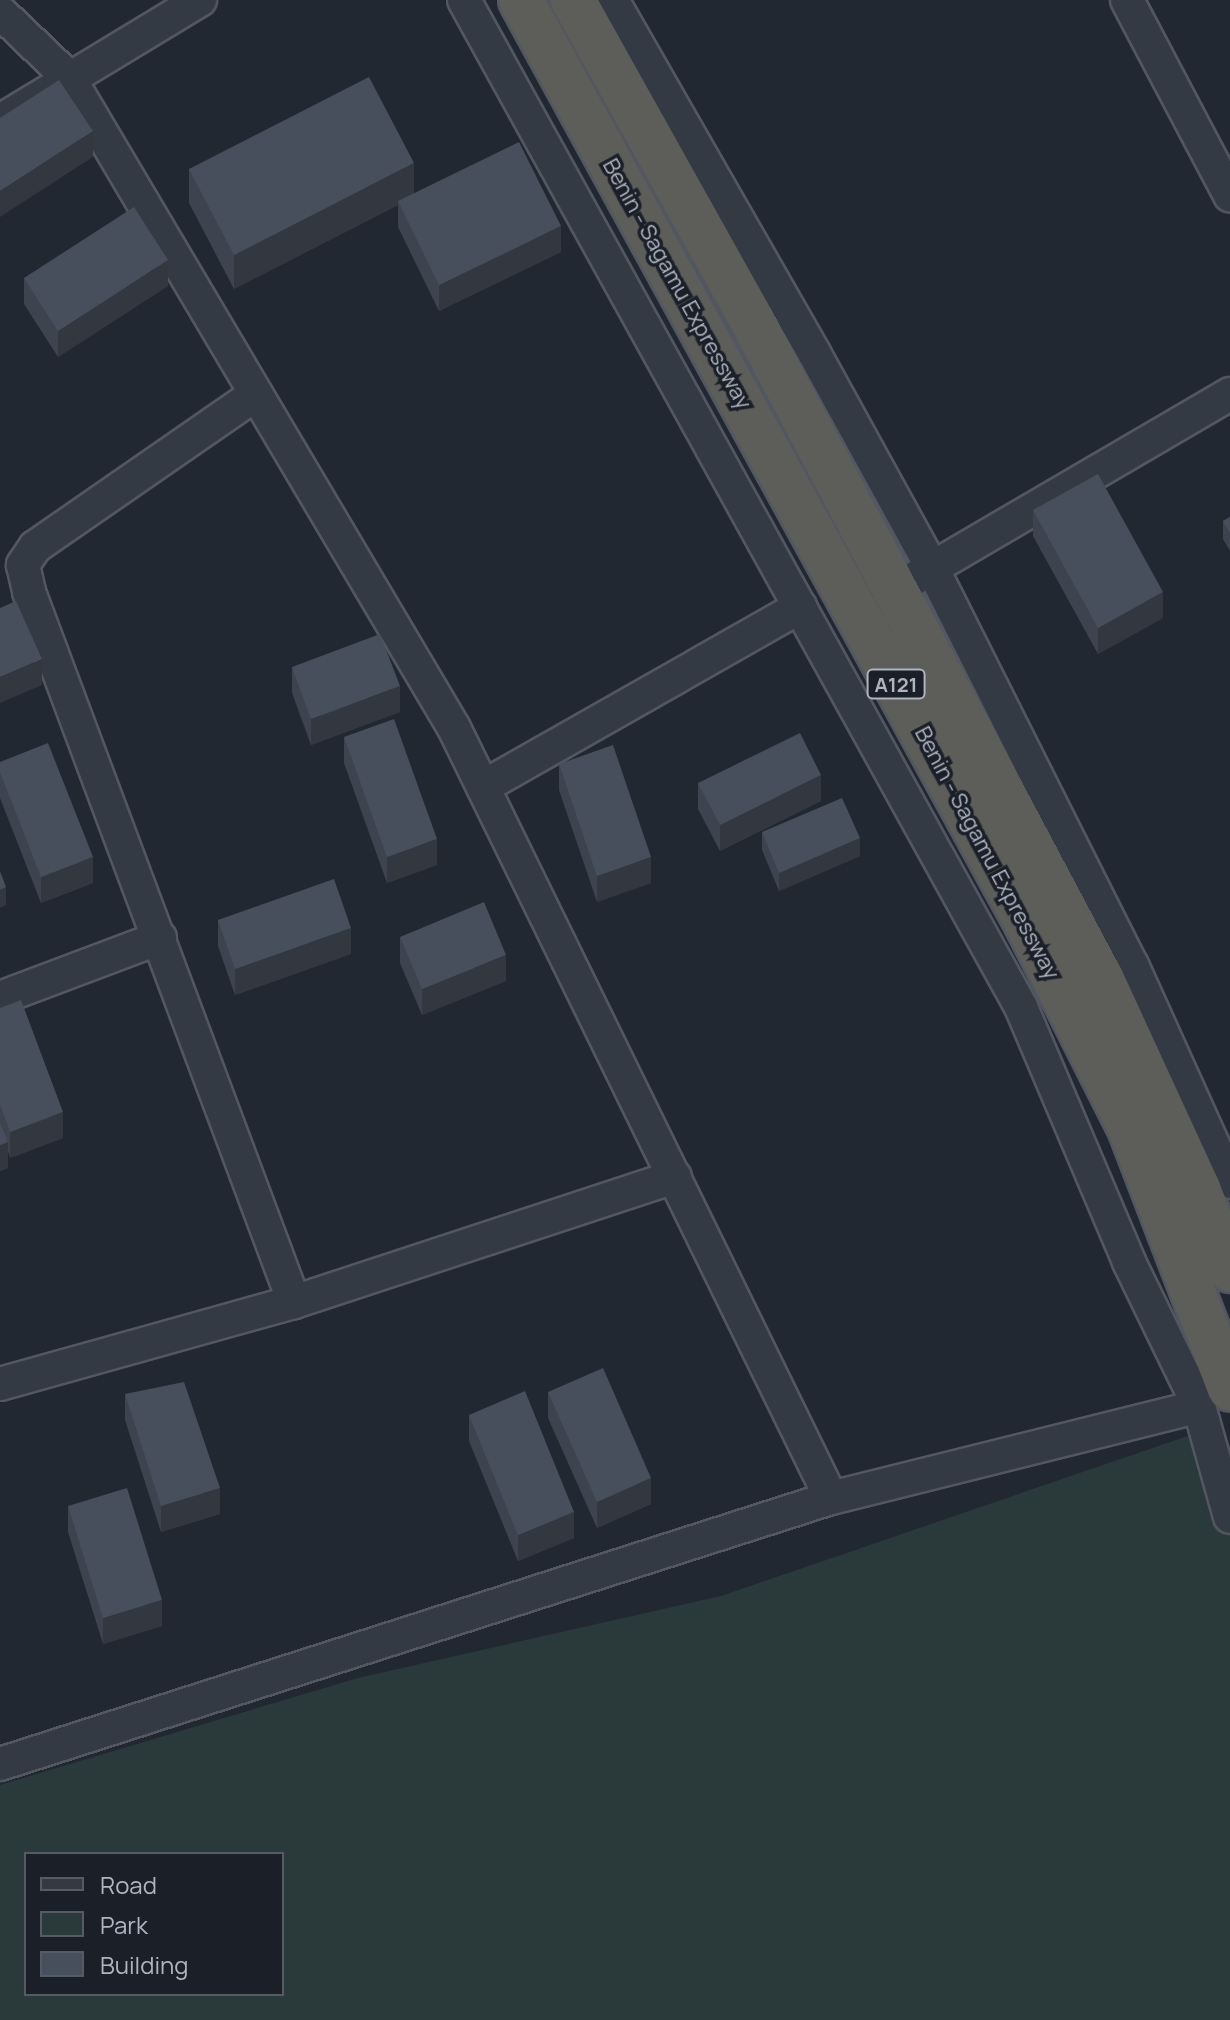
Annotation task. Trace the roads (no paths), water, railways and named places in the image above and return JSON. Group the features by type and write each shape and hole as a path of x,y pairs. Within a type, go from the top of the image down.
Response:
{"highway":[{"name":"Benin - Sagamu Expressway","path":"521,0 1046,916 1130,1128 1215,1397"},
{"name":"A121","path":"573,0 753,322 914,578 1046,916 1102,980 1198,1189 1230,1270"}],"street":[{"path":"0,121 200,0"},
{"path":"464,0 1021,1007 1129,1262 1215,1397 1230,1517"},
{"path":"612,0 914,578 1132,965 1230,1182"},
{"path":"1127,0 1230,195"},
{"path":"0,12 69,78 454,728 831,1498"},
{"path":"256,394 35,547 23,565 29,592 294,1302"},
{"path":"914,578 1230,394"},
{"path":"483,787 800,607"},
{"path":"0,998 160,938"},
{"path":"0,1384 294,1302 675,1177"},
{"path":"0,1764 831,1498 1215,1397"}]}
